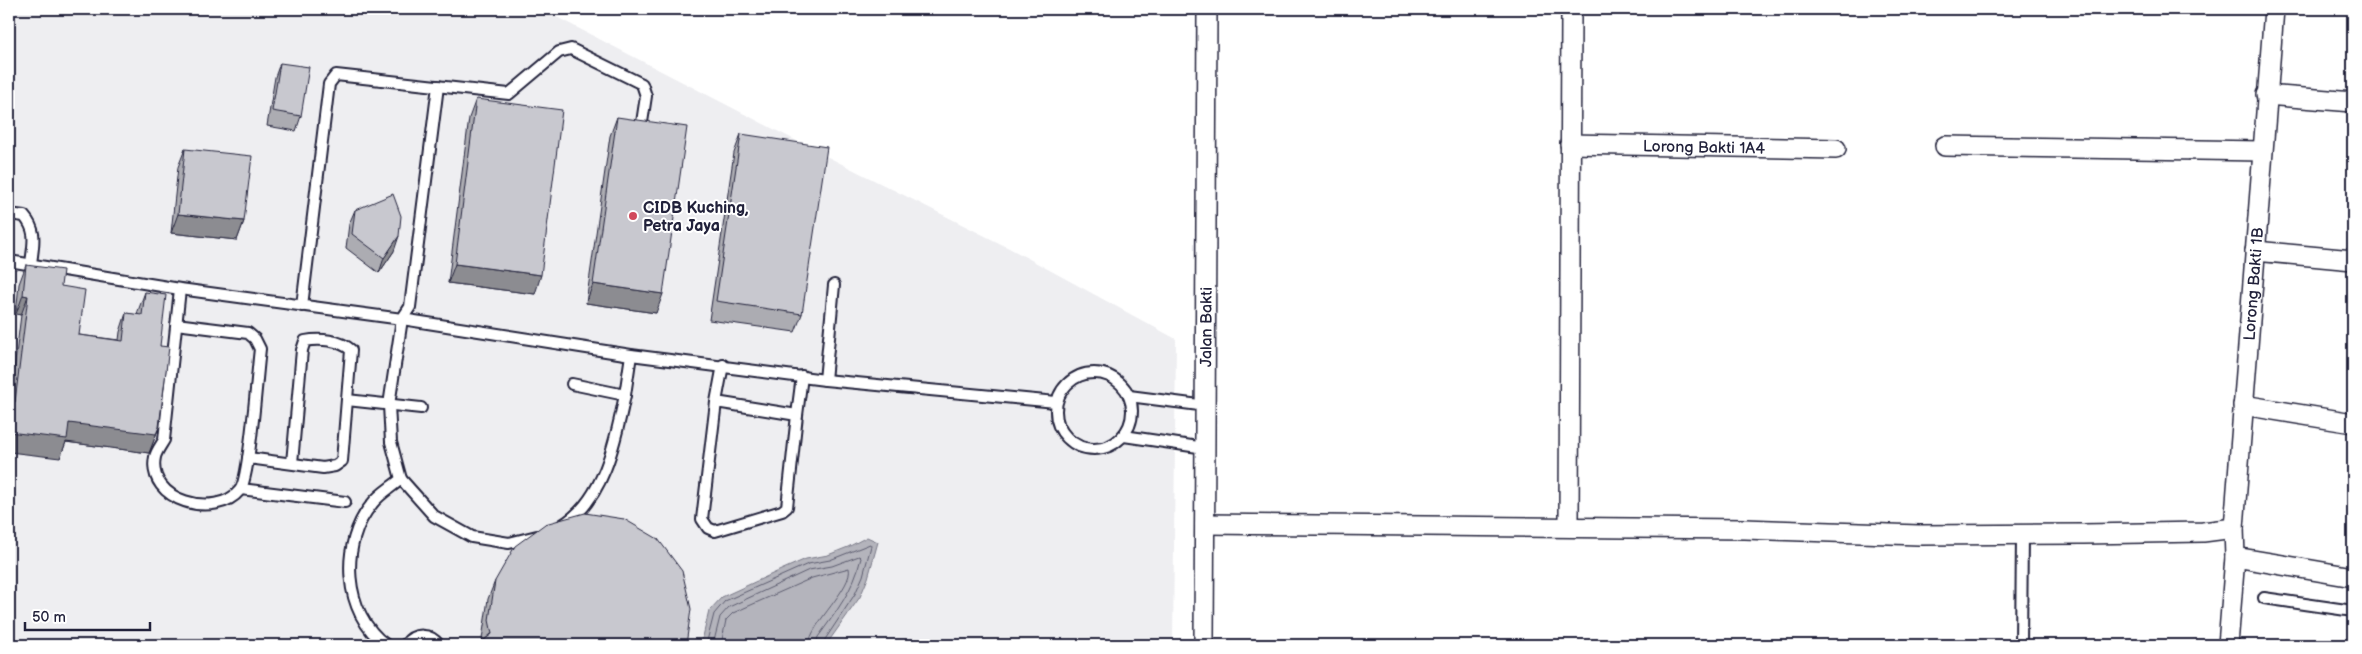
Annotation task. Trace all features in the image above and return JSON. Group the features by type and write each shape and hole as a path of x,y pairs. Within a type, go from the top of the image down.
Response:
{"street":[{"name":"Jalan Bakti","path":"1204,645 1207,406 1207,9"},
{"path":"1569,527 1571,9"},
{"name":"Lorong Bakti 1B","path":"2228,645 2235,557 2234,528 2274,9"},
{"path":"2266,94 2353,102"},
{"name":"Lorong Bakti 1A4","path":"1570,144 1836,149"},
{"path":"1945,146 2262,151"},
{"path":"2255,251 2353,260"},
{"path":"2243,405 2353,423"},
{"path":"1205,524 1745,529 1919,535 2204,532 2234,528"},
{"path":"2235,557 2353,577"}],"lane":[{"path":"302,306 329,84 331,78 336,75 508,94 558,52 571,49 642,84 646,96 642,129"},
{"path":"438,86 410,307 402,319 389,405 391,442 401,479 434,516 472,537 509,543 548,532 564,524 588,501 603,472 619,427 631,355"},
{"path":"9,214 24,216 32,225 34,234 31,264"},
{"path":"9,261 180,289 402,319 631,355 825,380 1056,402"},
{"path":"825,380 834,285"},
{"path":"176,324 248,334 255,339 260,349 248,458 241,489 229,498 214,503 190,504 166,493 154,471 155,456 164,440 176,324 180,289"},
{"path":"248,458 292,464 323,468 335,466 342,461 352,350 344,344 314,339 305,341 302,350 292,464"},
{"path":"723,366 716,402 702,519 708,528 715,531 787,507 802,376"},
{"path":"1090,373 1110,376 1122,384 1129,396 1132,410 1130,423 1124,436 1114,444 1102,449 1089,450 1077,446 1066,438 1059,428 1056,416 1056,402 1062,390 1071,380 1090,373"},
{"path":"572,384 625,395"},
{"path":"1129,396 1207,406"},
{"path":"347,400 421,408"},
{"path":"716,402 797,415"},
{"path":"1124,436 1205,448"},
{"path":"386,645 378,640 364,621 351,587 350,559 355,532 372,503 401,479"},
{"path":"241,489 345,502"},
{"path":"2021,645 2022,534"},
{"path":"2264,598 2353,611"},
{"path":"405,645 420,635 428,636 439,645"}],"shaded area":[{"path":"9,9 541,9 1009,248 1176,339 1173,645 9,645"}],"water":[{"path":"867,537 878,542 868,578 860,597 826,645 701,645 709,611 722,597 806,559 828,555"}],"building":[{"path":"280,63 309,67 301,116 272,111"},
{"path":"476,99 562,110 541,275 455,264"},
{"path":"617,117 687,127 663,294 593,284"},
{"path":"741,134 827,147 802,314 716,301"},
{"path":"185,149 252,156 244,221 178,214"},
{"path":"393,194 401,216 399,236 384,258 352,234 355,210"},
{"path":"26,265 63,270 61,286 85,290 79,335 123,341 126,313 142,315 145,292 166,295 160,346 169,347 159,427 156,434 69,423 67,439 9,432 9,402 15,402 28,296 23,295"},
{"path":"585,513 624,519 658,539 682,571 691,609 686,645 478,645 492,634 489,620 495,581 515,546 545,524"}],"place":[{"name":"CIDB Kuching, Petra Jaya","path":"633,216"}]}
